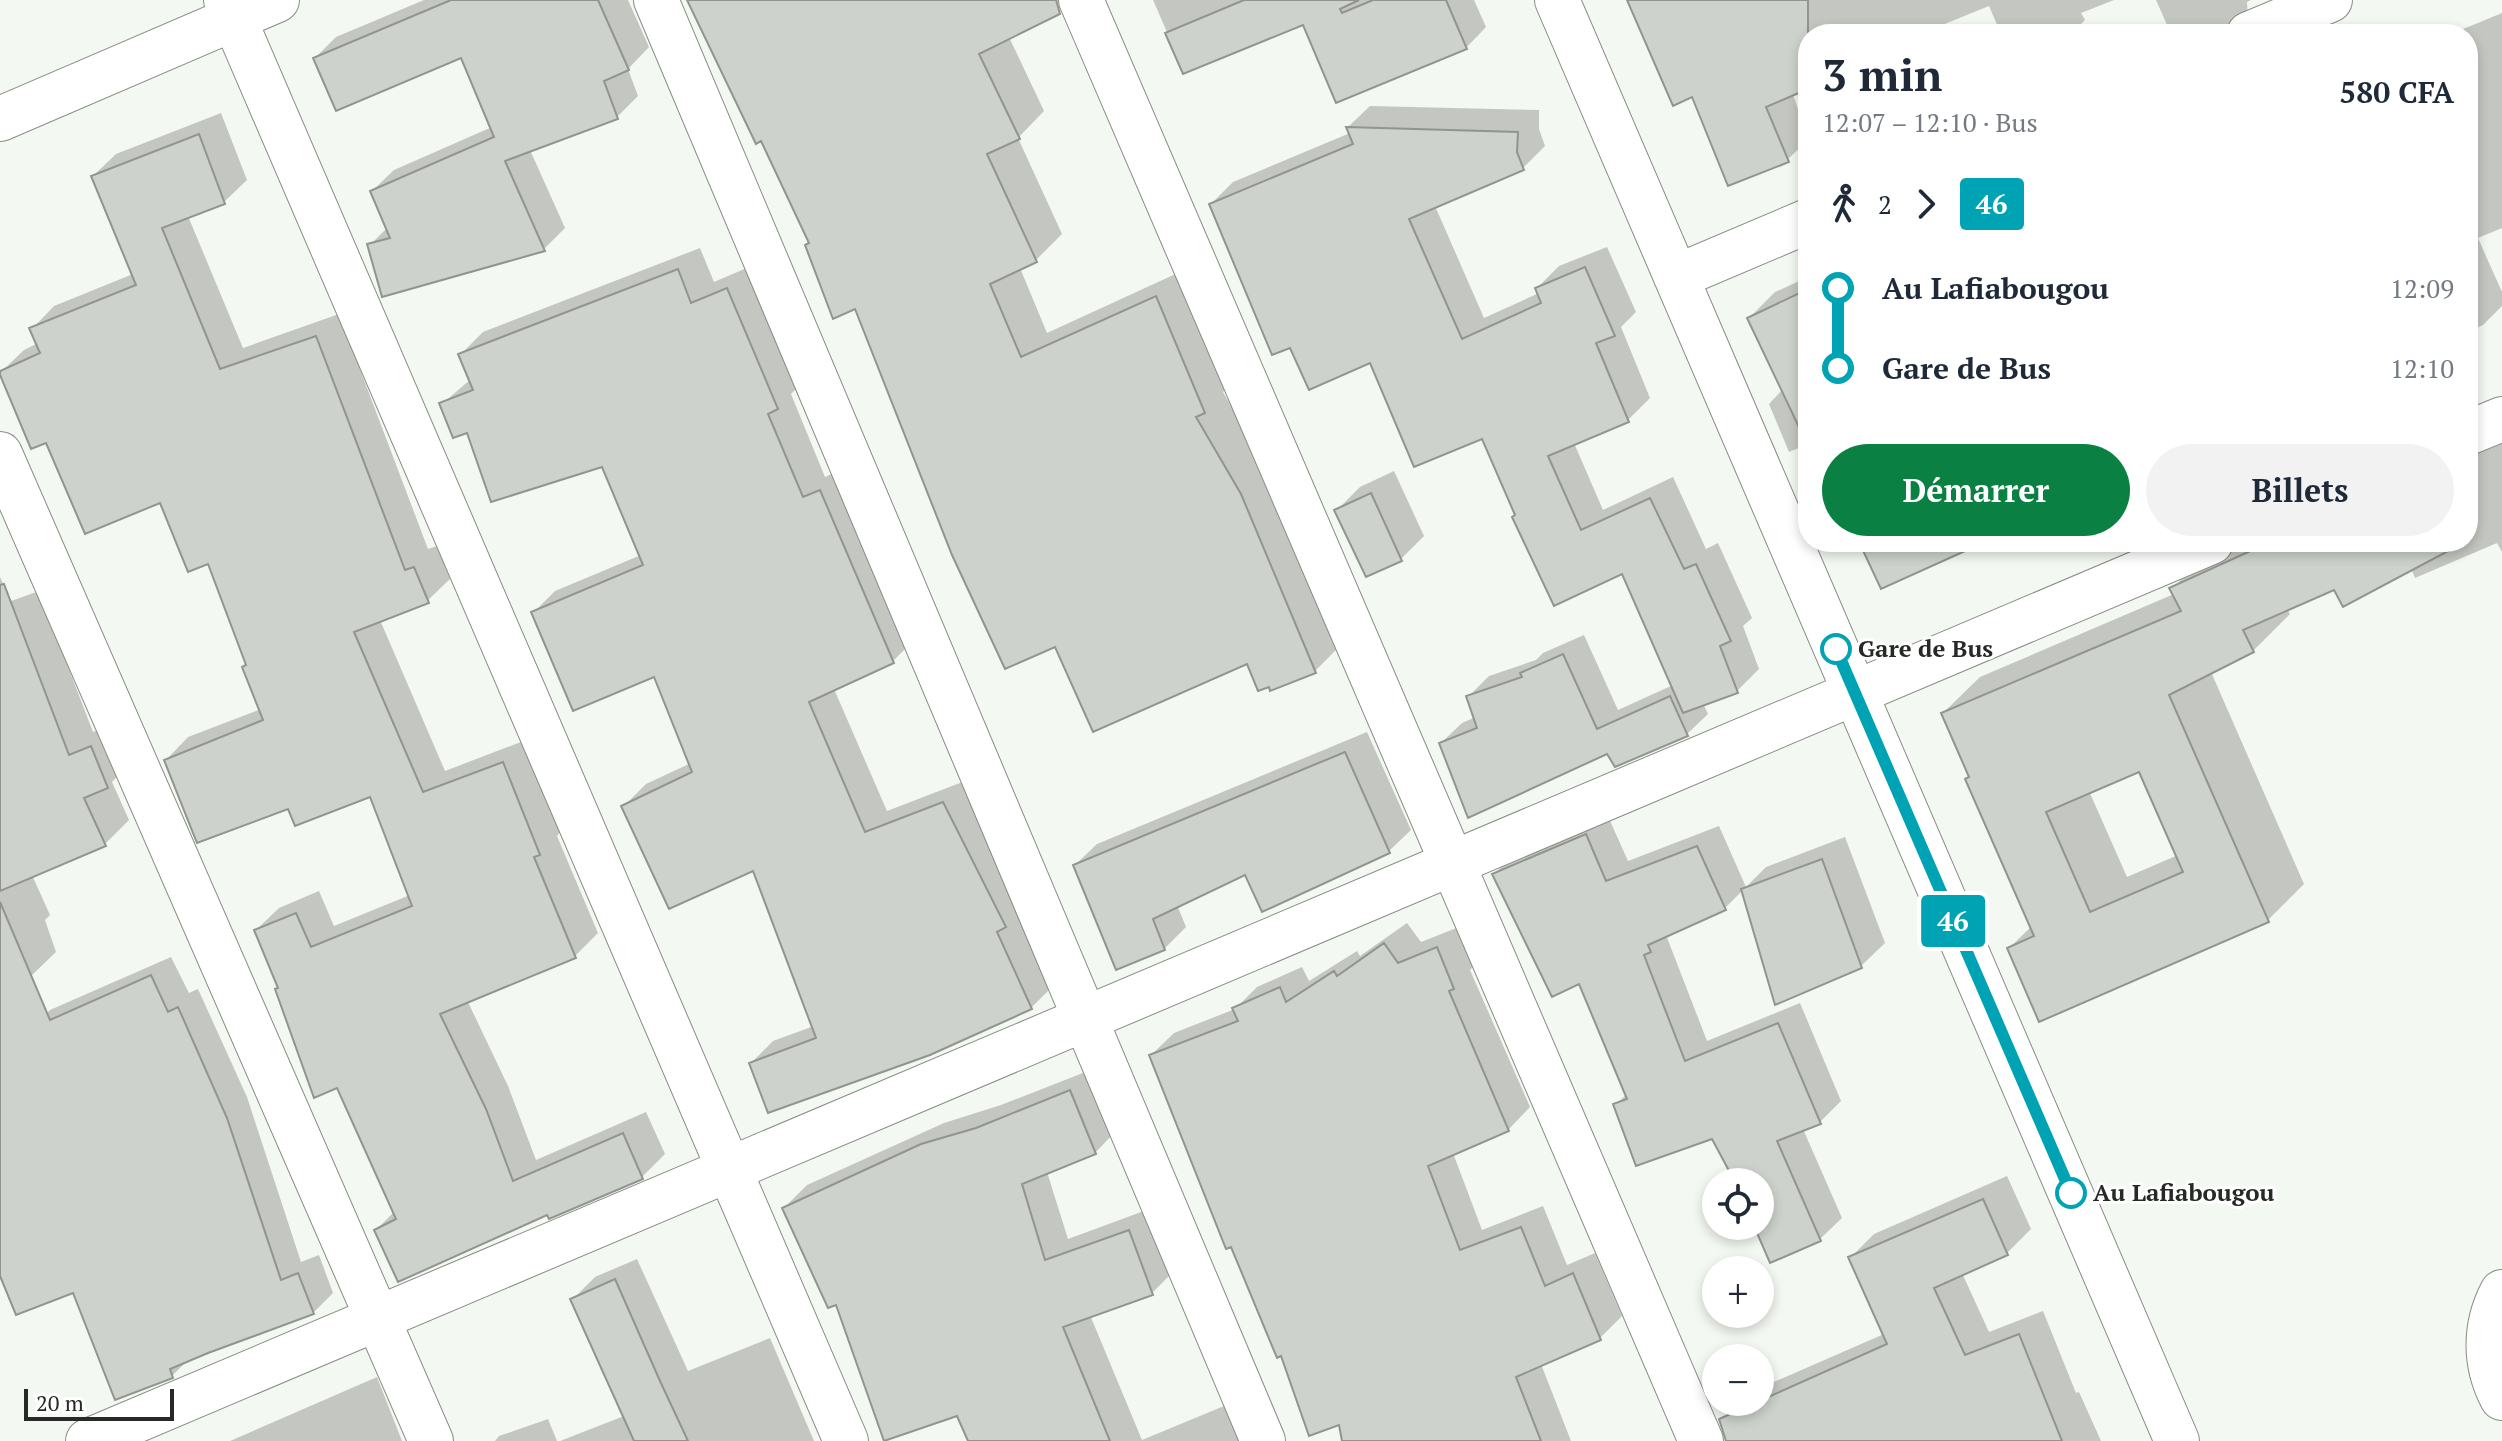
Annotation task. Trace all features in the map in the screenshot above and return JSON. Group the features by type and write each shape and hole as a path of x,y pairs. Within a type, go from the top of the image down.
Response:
{"street":[{"path":"0,119 230,9 277,0"},
{"path":"656,0 1263,1441"},
{"path":"1081,0 1701,1441"},
{"path":"1557,0 2177,1441"},
{"path":"2273,24 2330,0"},
{"path":"230,9 846,1441"},
{"path":"1676,277 1798,225"},
{"path":"2478,429 2502,419"},
{"path":"0,454 431,1441"},
{"path":"88,1441 2187,552"},
{"path":"2502,1292 2489,1317 2490,1376 2502,1398"}],"building":[{"path":"451,0 598,0 629,70 604,81 618,119 505,161 545,251 382,297 367,244 390,238 370,191 494,137 461,58 336,111 313,58"},
{"path":"687,0 1056,0 1060,14 979,54 1020,139 987,154 1037,262 990,284 1021,357 1156,296 1205,413 1196,417 1241,494 1316,673 1270,691 1269,687 1258,691 1247,664 1093,732 1055,647 1005,669 952,555 855,309 833,319 805,245 809,243 761,141 756,144"},
{"path":"1244,0 1359,0 1340,9 1342,13 1373,0 1446,0 1467,49 1336,103 1303,25 1183,74 1165,33"},
{"path":"1627,0 1808,0 1808,24 1798,24 1798,93 1766,107 1789,162 1728,186 1692,97 1673,106"},
{"path":"1346,127 1518,132 1517,152 1524,170 1409,219 1462,339 1541,303 1535,288 1585,267 1615,336 1596,343 1629,422 1548,456 1581,530 1650,498 1684,569 1696,564 1731,641 1720,646 1738,693 1683,713 1622,574 1554,606 1512,517 1515,515 1482,439 1414,467 1370,363 1309,390 1290,348 1272,355 1209,204 1353,144"},
{"path":"199,134 225,204 162,228 220,369 316,336 405,570 414,567 429,603 354,632 423,792 503,762 540,855 534,857 576,958 440,1014 486,1109 513,1181 623,1133 643,1179 549,1219 547,1215 398,1282 374,1230 396,1219 337,1088 314,1098 275,989 278,988 254,930 296,913 311,947 412,906 370,797 295,826 288,809 197,843 164,760 263,720 208,564 188,572 160,503 85,534 46,443 31,449 0,375 0,371 40,353 29,328 136,285 91,176"},
{"path":"678,269 691,303 727,288 778,409 768,414 803,497 820,490 894,663 809,702 865,832 943,802 1006,927 997,932 1032,1009 930,1055 768,1113 749,1063 816,1038 753,871 669,909 621,806 692,772 654,677 573,711 531,612 643,565 602,467 491,502 467,433 453,438 439,403 473,390 458,354"},
{"path":"1798,294 1798,425 1747,318"},
{"path":"1371,493 1402,561 1366,577 1334,510"},
{"path":"1864,552 1963,552 1881,589"},
{"path":"2248,552 2446,552 2343,607 2334,590 2243,630 2254,652 2169,695 2269,922 2039,1022 2007,948 2034,936 1965,779 1969,777 1941,713 2181,611 2169,588","holes":["2139,772 2183,872 2090,912 2046,812"]},
{"path":"4,584 69,755 91,746 108,788 84,798 106,846 0,891 0,585"},
{"path":"1563,654 1597,729 1670,696 1688,736 1615,767 1607,754 1468,818 1439,743 1477,728 1466,696 1522,677 1520,673"},
{"path":"1345,752 1390,853 1262,912 1245,875 1153,919 1165,950 1116,970 1073,865"},
{"path":"1586,834 1606,881 1697,846 1726,910 1648,945 1651,952 1644,955 1685,1061 1778,1023 1821,1124 1777,1141 1821,1241 1774,1261 1774,1256 1767,1256 1760,1240 1774,1240 1774,1168 1728,1168 1712,1139 1636,1166 1613,1104 1627,1099 1579,984 1552,997 1492,874"},
{"path":"1822,859 1862,968 1775,1005 1741,889"},
{"path":"0,902 50,1020 151,975 168,1012 178,1007 227,1118 281,1280 298,1273 314,1314 170,1369 173,1378 115,1400 73,1293 16,1315 0,1276"},
{"path":"1384,943 1398,963 1437,947 1454,989 1449,991 1509,1131 1428,1166 1460,1250 1521,1227 1545,1286 1573,1273 1601,1340 1516,1377 1541,1441 1342,1441 1339,1425 1309,1436 1281,1356 1277,1358 1231,1247 1226,1249 1149,1055 1238,1021 1232,1008 1280,987 1286,1002 1334,971 1337,976"},
{"path":"1070,1090 1096,1154 1022,1184 1045,1260 1129,1230 1153,1295 1063,1327 1110,1441 968,1441 957,1416 884,1441 836,1305 828,1308 782,1208 921,1144 976,1128"},
{"path":"1983,1199 2008,1255 1934,1288 1965,1355 2019,1334 2062,1441 1726,1441 1719,1419 1726,1416 1774,1416 1774,1394 1887,1344 1848,1257"},
{"path":"615,1279 688,1441 634,1441 570,1299"}],"bus line":[{"name":"46","path":"1836,649 2071,1193"}],"place":[{"name":"Gare de Bus","path":"1836,649"},
{"name":"Au Lafiabougou","path":"2071,1193"}]}
